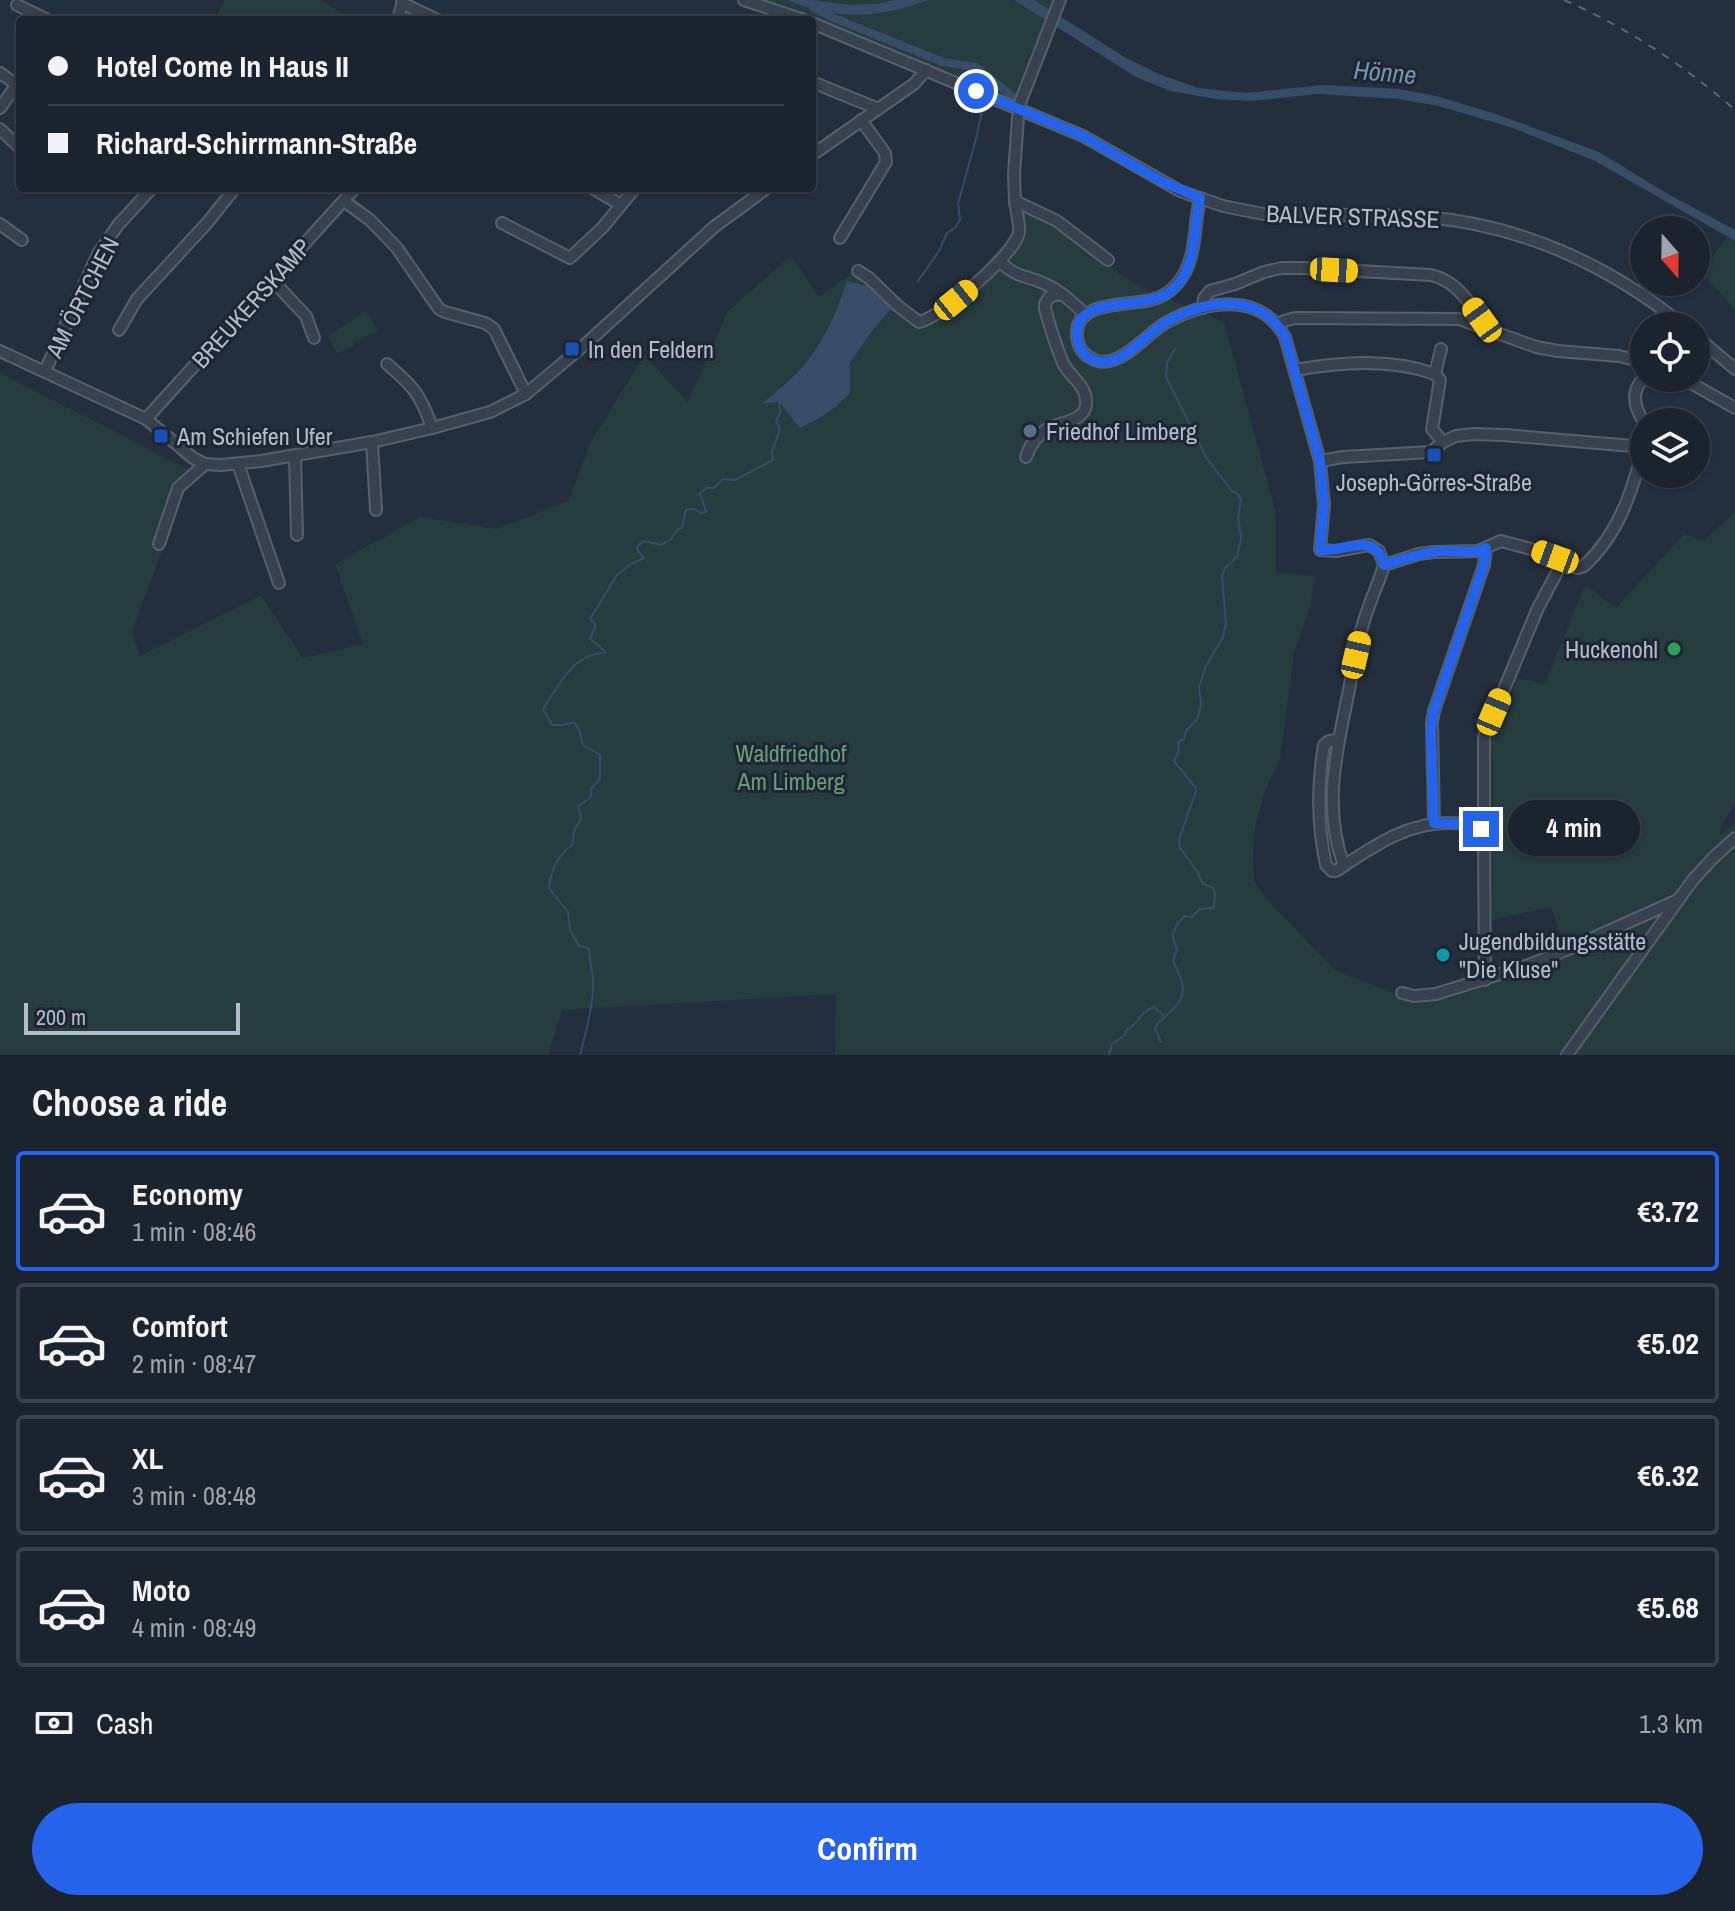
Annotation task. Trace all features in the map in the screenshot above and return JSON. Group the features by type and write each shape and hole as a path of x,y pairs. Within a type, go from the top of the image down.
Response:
{"street":[{"path":"744,0 792,16"},
{"path":"402,2 430,16"},
{"path":"858,271 898,306 922,322 942,311 1010,250 1019,233 1014,174 1018,112 1059,4"},
{"path":"17,5 40,16"},
{"name":"BALVER STRASSE","path":"816,25 1018,112 1083,136 1161,181 1200,198 1263,214 1423,217 1469,223 1556,249 1597,267 1665,312"},
{"path":"816,151 914,84 926,70"},
{"path":"816,84 876,108"},
{"path":"0,108 16,86"},
{"path":"840,238 886,162 885,153 861,120"},
{"path":"0,129 16,144"},
{"name":"AM ÖRTCHEN","path":"45,371 98,254 118,225 148,192"},
{"path":"119,330 137,299 232,192"},
{"name":"BREUKERSKAMP","path":"146,419 351,192"},
{"path":"599,192 621,205"},
{"path":"502,223 570,258 603,227 632,192"},
{"path":"0,351 146,419 193,458 205,464 238,464 372,442 490,412 526,394 714,227 762,192"},
{"path":"1200,198 1189,267 1178,284 1153,300 1102,307 1086,315 1077,331 1078,342 1090,358 1104,362 1114,360 1168,322 1203,308 1222,305 1244,305 1261,310 1278,325 1285,337 1320,461 1324,505 1320,550 1336,551 1369,545 1379,551 1384,565 1361,632 1339,740 1333,783 1333,819 1340,868"},
{"path":"344,201 370,220 397,248 439,309 485,323 494,329 526,394"},
{"path":"1015,201 1057,221 1108,260"},
{"path":"0,224 22,240"},
{"path":"1000,262 1015,274 1043,282 1086,315"},
{"path":"1203,308 1204,298 1210,291 1282,268 1431,275 1445,279 1457,288 1492,331"},
{"path":"272,280 306,316 314,338"},
{"path":"1026,457 1032,444 1047,428 1074,420 1086,408 1084,392 1064,365 1045,309 1050,296 1062,294"},
{"path":"1278,325 1295,318 1447,318 1469,322 1544,349 1630,359"},
{"path":"1710,348 1735,369"},
{"path":"1435,374 1441,349"},
{"path":"1295,370 1346,363 1389,363 1435,374 1440,380 1432,429 1443,442"},
{"path":"387,364 416,391 432,428"},
{"path":"1707,392 1735,408"},
{"path":"1320,461 1431,452 1456,436 1490,434 1630,446"},
{"path":"372,442 376,510"},
{"path":"295,456 297,535"},
{"path":"159,544 178,488 205,464"},
{"path":"238,464 279,583"},
{"path":"1384,565 1419,554 1478,551 1496,542 1506,541 1580,568 1595,555 1621,517 1633,488"},
{"path":"1434,823 1432,722 1484,565 1486,548"},
{"path":"1485,980 1484,737 1538,608 1563,561"},
{"path":"1339,740 1324,745 1320,768 1318,811 1326,865 1332,871 1402,831 1434,823 1473,825 1481,829 1484,837"},
{"path":"1567,1055 1678,900 1713,858 1735,838"},
{"path":"1402,993 1414,996 1436,994 1485,980 1566,950 1678,900"}],"green space":[{"path":"225,0 322,0 345,16 216,16"},
{"path":"766,0 1055,2 1018,94 1011,100 816,19 816,16 807,16"},
{"name":"Waldfriedhof Am Limberg","path":"1021,207 1043,217 1134,284 1224,322 1275,509 1276,573 1314,576 1311,604 1294,653 1280,758 1264,793 1255,828 1254,880 1275,908 1336,971 1407,998 1446,994 1448,999 1566,950 1551,907 1492,920 1493,767 1490,738 1518,678 1545,684 1585,585 1616,608 1684,534 1704,541 1735,512 1735,803 1721,826 1720,835 1735,823 1735,1055 835,1055 836,994 562,1010 548,1055 0,1055 0,373 191,471 132,632 140,656 261,596 303,658 363,644 335,564 421,517 497,529 568,501 591,442 644,355 688,402 728,311 791,256 819,297 855,271 920,325 964,290 1016,228","holes":["892,306 870,332 850,364 850,393 800,428 779,402 763,403 802,367 824,338 837,312"]},
{"path":"1727,237 1735,241 1735,310 1710,281 1710,259"},
{"path":"366,311 379,331 353,342 354,346 337,354 328,336"}],"water":[{"path":"788,0 850,5 928,0 893,11 858,15 823,11"},
{"path":"1014,0 1034,0 1126,58 1198,88 1246,93 1323,85 1399,89 1436,96 1496,114 1599,152 1709,216 1691,216 1595,161 1513,128 1439,106 1398,99 1318,94 1250,101 1216,99 1170,91 1136,77"},
{"path":"1710,217 1735,230 1735,241 1710,227"},
{"path":"847,281 868,286 892,305 850,363 850,393 839,404 800,428 779,402 762,404 804,365 818,345 830,325"}],"waterway":[{"path":"813,7 943,62 976,67 1016,99"},
{"path":"918,281 939,251 947,233 960,220 958,204 983,106"},
{"path":"848,364 892,306"},
{"path":"1161,1042 1155,1028 1178,1003 1183,992 1173,961 1177,949 1172,936 1185,916 1192,917 1200,909 1214,908 1215,893 1212,887 1203,884 1180,848 1179,840 1196,791 1174,761 1179,751 1178,742 1184,739 1186,731 1199,714 1199,687 1206,666 1223,637 1226,623 1222,576 1225,568 1237,557 1241,538 1238,518 1241,500 1207,459 1166,377 1167,363 1175,349"},
{"path":"580,1055 592,998 589,948 579,946 570,930 568,912 549,888 556,864 572,845 574,831 581,818 578,806 590,798 591,789 600,779 600,755 583,745 574,722 552,725 543,709 575,665 593,654 604,653 590,639 596,625 590,619 617,575 644,558 637,547 643,541 661,545 671,539 682,528 686,510 706,512 700,493 707,488 714,488 723,479 735,480 773,460 772,452 780,429 776,421 780,413 779,401"},
{"path":"1109,1055 1112,1044 1125,1035 1127,1029 1145,1012 1154,1007 1163,1015"}],"railway":[{"path":"1564,0 1654,48 1735,110"}],"place":[{"name":"In den Feldern","path":"572,349"},
{"name":"Friedhof Limberg","path":"1030,431"},
{"name":"Am Schiefen Ufer","path":"161,436"},
{"name":"Joseph-Görres-Straße","path":"1434,455"},
{"name":"Huckenohl","path":"1674,649"},
{"name":"Jugendbildungsstätte \"Die Kluse\"","path":"1443,955"}],"route":[{"path":"976,91 1083,136 1161,181 1200,198 1189,267 1178,284 1153,300 1102,307 1090,312 1077,331 1084,353 1097,361 1114,360 1160,326 1203,308 1234,304 1261,310 1276,322 1285,337 1320,461 1324,505 1320,550 1336,551 1369,545 1379,551 1384,565 1419,554 1486,548 1484,565 1434,711 1431,731 1434,823 1466,824 1481,829"}],"water label":[{"name":"Hönne","path":"1385,72"}]}
